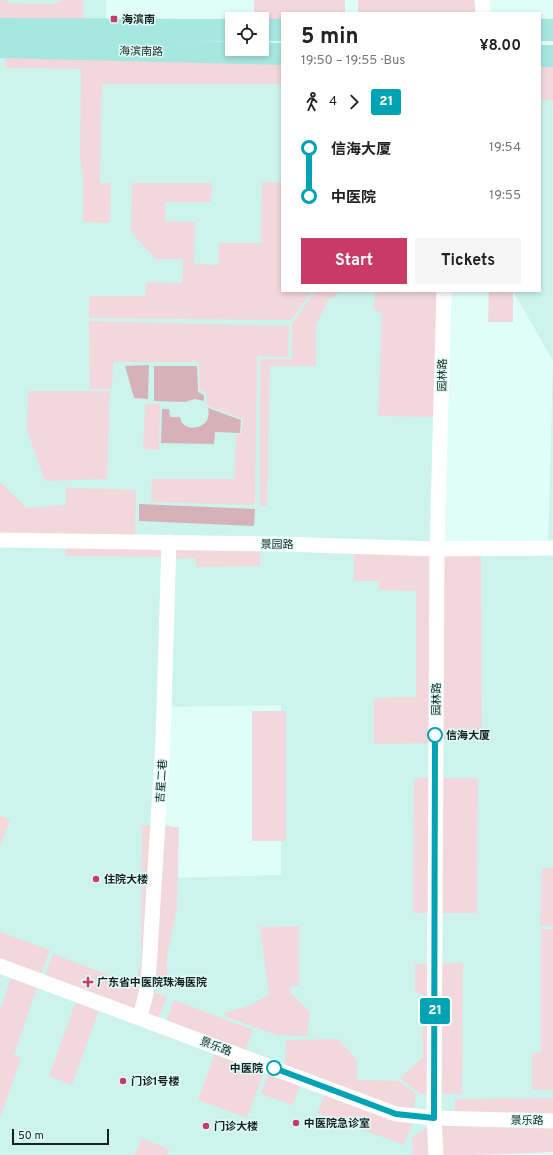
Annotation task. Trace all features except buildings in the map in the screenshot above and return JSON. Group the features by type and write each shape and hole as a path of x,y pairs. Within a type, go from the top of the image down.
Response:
{"main road":[{"name":"海滨南路","path":"0,30 225,30"},
{"path":"269,30 281,30"},
{"path":"541,30 553,30"},
{"name":"海滨南路","path":"0,47 281,54"},
{"path":"541,56 553,56"}],"street":[{"path":"482,0 482,12"},
{"name":"园林路","path":"436,1155 434,1118 437,549 444,292"},
{"name":"景园路","path":"0,540 280,544 437,549 553,548"},
{"name":"吉星二巷","path":"140,1018 148,985 163,747 168,542"},
{"name":"景乐路","path":"0,966 396,1114 434,1118 553,1121"}],"shaded area":[{"path":"0,0 106,0 106,29 0,29"},
{"path":"0,0 6,0 8,3 54,4 62,0 83,0 83,26 0,26"},
{"path":"254,0 345,0 345,12 281,12 281,23 269,20 269,12 254,12"},
{"path":"358,0 475,0 475,12 358,12"},
{"path":"0,47 225,53 225,56 269,56 269,54 281,54 281,292 444,292 437,549 548,548 553,361 553,1121 435,1155 0,1155","holes":["281,705 281,875 166,878 170,825 158,824 164,707"]},
{"path":"6,50 281,57 281,84 102,84 100,183 111,183 110,223 83,222 83,177 80,158 81,69 5,68"},
{"path":"541,56 553,56 553,361 514,292 541,292"},
{"path":"541,58 553,58 553,100 541,100"},
{"path":"262,182 281,182 281,292 311,292 291,320 89,318 89,296 145,296 146,282 182,283 183,259 156,259 131,232 132,183 212,183 211,202 165,202 165,221 195,222 194,264 219,265 219,243 261,243"},
{"path":"314,292 340,292 328,300 316,326 316,366 270,366 267,506 260,506 260,359 292,359 292,324"},
{"path":"375,292 441,292 436,417 378,416 382,314 374,309"},
{"path":"489,292 513,292 513,322 488,322"},
{"path":"89,321 289,326 288,357 257,356 255,505 151,502 152,479 234,479 236,435 241,435 243,419 206,405 207,393 200,390 199,362 113,362 112,389 90,389"},
{"path":"149,365 148,399 134,398 125,366"},
{"path":"154,366 197,366 198,392 204,395 204,401 195,399 185,402 154,401"},
{"path":"28,391 110,391 107,479 45,481 27,430"},
{"path":"145,404 160,404 159,450 143,449"},
{"path":"208,408 241,420 240,433 215,432 214,444 161,443 162,409 169,409 170,417 180,417 182,423 188,427 195,428 205,423 207,420 209,412"},
{"path":"0,482 27,508 66,505 66,488 136,490 135,538 0,536"},
{"path":"139,504 255,509 254,526 139,521"},
{"path":"66,543 260,546 260,566 196,567 195,558 171,559 160,557 65,556"},
{"path":"354,550 435,552 431,743 374,744 374,698 416,697 416,591 379,590 379,581 354,581"},
{"path":"441,556 481,556 482,740 439,740"},
{"path":"252,711 286,711 286,841 252,841"},
{"path":"414,778 478,778 477,913 413,913"},
{"path":"0,816 10,819 1,845 0,845"},
{"path":"142,825 179,827 177,909 167,956 167,989 137,978 141,961"},
{"path":"542,868 553,868 553,926 540,926"},
{"path":"299,926 299,986 290,986 290,992 310,1012 307,1036 277,1035 227,1017 223,1013 248,1006 269,995 260,927"},
{"path":"541,929 553,929 553,1090 532,1090 532,1053 541,1052"},
{"path":"0,932 50,950 40,976 0,962"},
{"path":"53,954 167,997 158,1019 45,976"},
{"path":"463,963 462,1094 420,1094 400,1078 423,1057 422,993 415,993 415,964"},
{"path":"11,978 37,987 14,1055 21,1058 0,1118 0,1010"},
{"path":"174,1000 253,1030 244,1053 165,1024"},
{"path":"76,1001 99,1010 72,1085 49,1076"},
{"path":"338,1039 357,1060 357,1080 399,1081 416,1094 413,1112 285,1069 286,1040"},
{"path":"215,1053 264,1071 247,1118 198,1100"},
{"path":"269,1071 301,1083 293,1105 261,1094"},
{"path":"326,1091 413,1121 404,1145 317,1113"},
{"path":"553,1098 553,1117 455,1115 455,1099"},
{"path":"437,1120 553,1121 553,1152 474,1155 413,1155 412,1138"},
{"path":"141,1138 169,1149 167,1155 135,1155"}],"bus line":[{"name":"21","path":"274,1068 396,1114 434,1118 436,924 435,735"}],"place":[{"name":"海滨南","path":"114,19"},
{"name":"信海大厦","path":"435,735"},
{"name":"住院大楼","path":"96,879"},
{"name":"广东省中医院珠海医院","path":"88,982"},
{"name":"中医院","path":"274,1068"},
{"name":"门诊1号楼","path":"123,1081"},
{"name":"中医院急诊室","path":"296,1123"},
{"name":"门诊大楼","path":"206,1126"}]}
